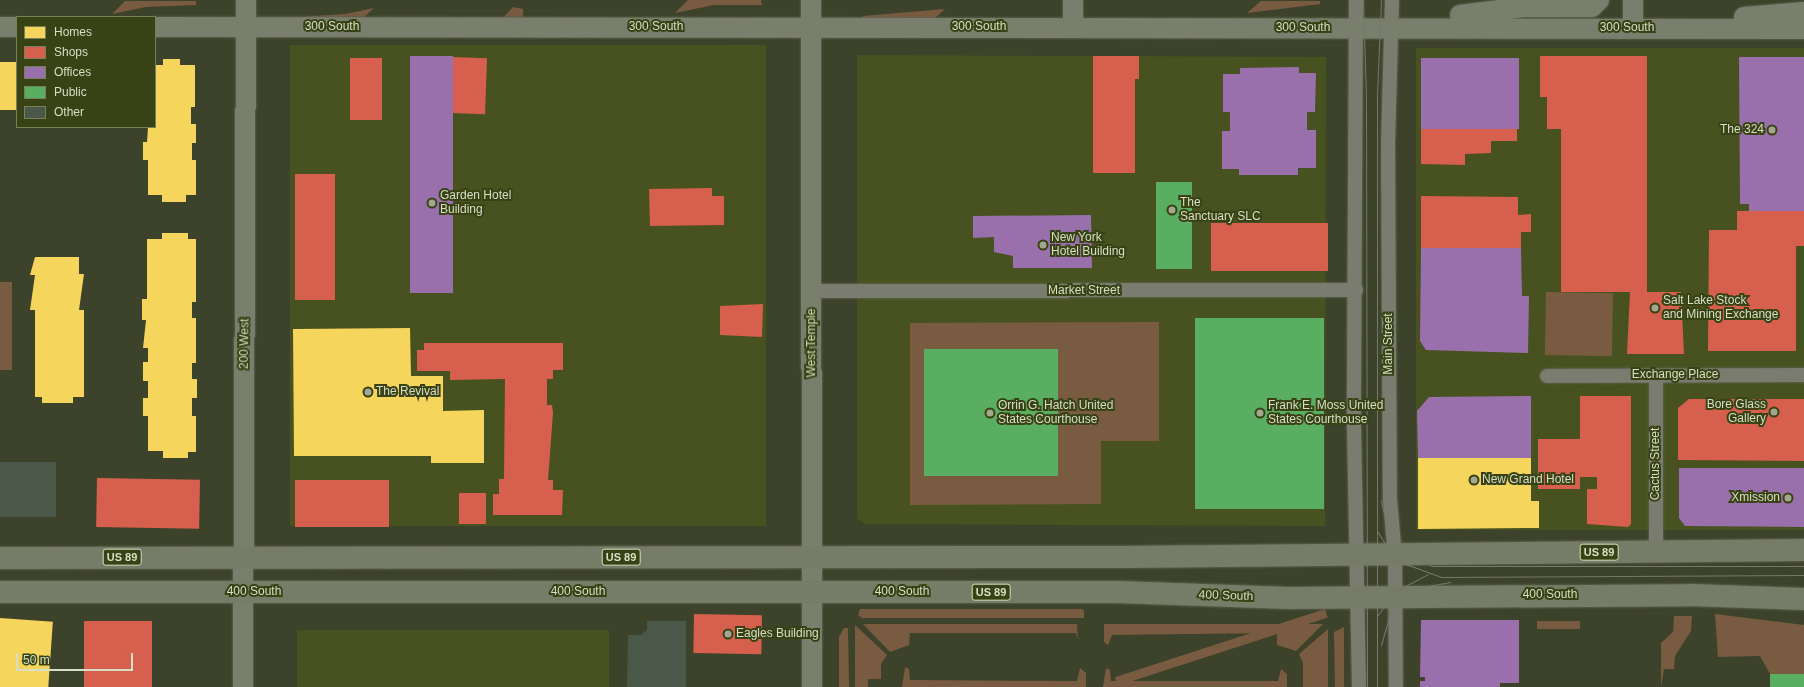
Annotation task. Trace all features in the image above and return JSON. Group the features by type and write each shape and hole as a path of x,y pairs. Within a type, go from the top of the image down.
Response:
{"main road":[{"name":"US 89","path":"0,558 812,557 1804,550"},
{"name":"400 South","path":"0,592 1118,592 1358,597 1691,595 1804,599"}],"street":[{"name":"200 West","path":"243,687 246,0"},
{"name":"West Temple","path":"812,0 812,687"},
{"path":"1073,0 1073,28"},
{"path":"1392,14 1482,15 1523,7 1592,7 1599,0"},
{"path":"1633,28 1634,0"},
{"path":"1685,28 1724,19 1804,12"},
{"name":"300 South","path":"156,27 1073,28 1356,14 1392,14 1633,28 1804,29"},
{"path":"1356,14 1356,553 1360,687"},
{"name":"Main Street","path":"1392,14 1390,499 1395,553 1396,687"},
{"path":"0,27 16,27"},
{"name":"Market Street","path":"812,291 1356,290"},
{"name":"Exchange Place","path":"1547,376 1804,375"},
{"name":"Cactus Street","path":"1656,376 1656,552"}],"shaded area":[{"path":"688,0 761,0 762,5 714,5 675,13"},
{"path":"125,1 195,1 196,5 146,7 112,14"},
{"path":"1261,1 1320,1 1320,4 1247,13"},
{"path":"513,7 523,9 523,21 502,19"},
{"path":"374,8 361,20 299,21 299,17 345,14"},
{"path":"945,9 933,20 863,21 863,16"},
{"path":"290,45 766,45 766,526 290,526"},
{"path":"1416,48 1804,48 1804,530 1416,530"},
{"path":"857,55 1326,57 1325,526 864,524 857,518"},
{"path":"0,282 12,282 12,370 0,370"},
{"path":"1546,292 1613,293 1612,356 1545,355"},
{"path":"1159,322 1159,441 1101,441 1101,504 910,505 910,323"},
{"path":"860,609 1082,609 1084,611 1084,618 862,618 858,615"},
{"path":"1325,609 1328,618 1118,686 1115,677"},
{"path":"1715,614 1804,625 1804,674 1770,674 1760,656 1718,657"},
{"path":"1674,616 1692,616 1691,631 1675,656 1674,669 1664,669 1661,687 1661,643 1673,632"},
{"path":"1537,621 1580,621 1580,629 1537,629"},
{"path":"863,624 1077,624 1078,640 1076,633 910,633 909,645 890,652"},
{"path":"1104,624 1323,624 1296,651 1277,645 1277,633 1112,635 1108,645 1104,642"},
{"path":"855,625 887,655 881,664 881,679 868,679 868,687 855,687"},
{"path":"1344,627 1344,687 1335,687 1334,632"},
{"path":"844,628 848,628 849,687 839,687 839,637"},
{"path":"1328,629 1328,687 1303,687 1303,663 1299,654"},
{"path":"297,630 609,630 609,687 297,687"},
{"path":"905,667 909,669 910,680 1077,681 1080,668 1086,673 1086,687 902,687"},
{"path":"1106,668 1110,670 1111,681 1278,681 1281,669 1287,674 1287,687 1103,687"}],"building: Homes":[{"path":"163,59 180,59 180,65 195,65 195,107 191,107 191,124 196,124 196,143 192,143 192,160 196,160 196,195 186,195 186,202 162,202 162,195 148,195 148,160 143,160 143,142 147,142 148,128 156,128 156,65 163,65"},
{"path":"0,62 16,62 16,110 0,110"},
{"path":"162,233 188,233 188,239 196,239 196,302 192,302 192,318 196,318 196,363 192,363 192,379 197,379 197,398 192,398 192,416 196,416 196,452 188,452 188,458 163,458 163,451 148,451 148,416 143,416 143,398 148,398 148,381 143,381 143,362 148,362 148,348 143,348 146,320 142,320 142,299 147,299 147,239 162,239"},
{"path":"35,257 79,257 79,274 84,274 79,310 84,310 84,397 73,397 73,403 42,403 42,397 35,397 35,310 30,310 35,275 30,275"},
{"name":"The Revival","path":"410,328 411,376 443,376 443,411 484,410 484,463 431,463 431,456 294,456 293,329"},
{"name":"New Grand Hotel","path":"1418,458 1531,458 1531,501 1539,501 1539,528 1418,529"},
{"path":"0,618 53,622 48,687 0,687"}],"building: Shops":[{"path":"1093,56 1139,56 1139,79 1135,79 1135,173 1093,173"},
{"path":"1540,56 1647,56 1647,292 1681,292 1684,354 1627,354 1630,292 1561,292 1561,129 1547,129 1547,97 1540,97"},
{"path":"452,57 487,58 485,114 450,113"},
{"path":"350,58 382,58 382,120 350,120"},
{"path":"1421,129 1517,129 1517,141 1491,141 1491,153 1465,154 1465,165 1421,164"},
{"path":"295,174 335,174 335,300 295,300"},
{"path":"712,188 712,196 724,196 724,225 650,226 649,189"},
{"path":"1421,196 1518,197 1518,215 1531,214 1531,232 1521,232 1521,248 1421,248"},
{"path":"1737,211 1804,211 1804,246 1796,246 1796,351 1708,351 1709,230 1737,230"},
{"path":"1211,223 1328,223 1328,271 1211,271"},
{"path":"763,304 762,337 720,335 720,306"},
{"path":"424,343 563,343 563,370 553,370 553,379 547,379 547,405 552,405 553,413 548,480 553,480 553,490 563,490 562,515 493,515 493,494 499,494 499,479 504,479 505,379 450,380 450,371 417,371 417,350 424,350"},
{"path":"1580,396 1631,396 1631,524 1628,527 1587,524 1587,489 1597,489 1597,477 1580,477 1580,489 1538,489 1538,439 1580,439"},
{"path":"1689,399 1804,399 1804,461 1678,460 1678,408"},
{"path":"97,478 200,480 199,529 96,527"},
{"path":"295,480 389,480 389,527 295,527"},
{"path":"459,493 486,493 486,524 459,524"},
{"name":"Eagles Building","path":"694,614 762,615 761,654 693,653"},
{"path":"84,621 152,621 152,687 84,687"}],"building: Offices":[{"name":"Garden Hotel Building","path":"410,56 453,56 453,293 410,293"},
{"name":"The 324","path":"1739,57 1804,57 1804,211 1749,211 1749,204 1740,204"},
{"path":"1421,58 1519,58 1519,129 1421,129"},
{"path":"1299,67 1299,73 1316,73 1315,112 1307,112 1307,130 1316,130 1316,168 1298,168 1298,175 1239,175 1239,169 1222,169 1222,131 1230,131 1230,112 1223,112 1223,74 1240,74 1240,68"},
{"name":"New York Hotel Building","path":"1091,215 1092,268 1013,268 1013,256 994,252 994,237 973,238 973,216"},
{"path":"1421,248 1521,248 1522,296 1529,296 1528,353 1426,350 1420,341"},
{"path":"1531,396 1531,458 1418,458 1417,411 1429,397"},
{"path":"1679,468 1804,468 1804,527 1685,526 1679,518"},
{"path":"1421,620 1519,620 1519,683 1500,683 1500,687 1420,687 1420,681 1425,681 1425,677 1420,677"}],"building: Public":[{"path":"1156,182 1192,182 1192,269 1156,269"},
{"name":"Frank E. Moss United States Courthouse","path":"1195,318 1324,318 1324,509 1195,509"},
{"name":"Orrin G. Hatch United States Courthouse","path":"924,349 1058,349 1058,476 924,476"},
{"path":"1770,674 1804,674 1804,687 1770,687"}],"building: Other":[{"path":"0,462 56,462 56,517 0,517"},
{"path":"647,621 686,621 686,687 627,687 628,635 641,635 647,630"}],"tram line":[{"path":"1363,0 1366,95 1367,687"},
{"path":"1377,687 1377,95 1381,0"},
{"path":"1381,500 1387,528 1400,547 1432,566 1804,566"},
{"path":"1378,532 1390,553 1403,563 1441,577 1804,575"},
{"path":"1377,616 1396,591 1428,574"},
{"path":"1381,645 1390,613 1406,596 1422,587 1451,582"}],"place":[{"name":"The 324","path":"1772,130"},
{"name":"Garden Hotel Building","path":"432,203"},
{"name":"The Sanctuary SLC","path":"1172,210"},
{"name":"New York Hotel Building","path":"1043,245"},
{"name":"Salt Lake Stock and Mining Exchange","path":"1655,308"},
{"name":"The Revival","path":"368,392"},
{"name":"Bore Glass Gallery","path":"1774,412"},
{"name":"Orrin G. Hatch United States Courthouse","path":"990,413"},
{"name":"Frank E. Moss United States Courthouse","path":"1260,413"},
{"name":"New Grand Hotel","path":"1474,480"},
{"name":"Xmission","path":"1788,498"},
{"name":"Eagles Building","path":"728,634"}]}
